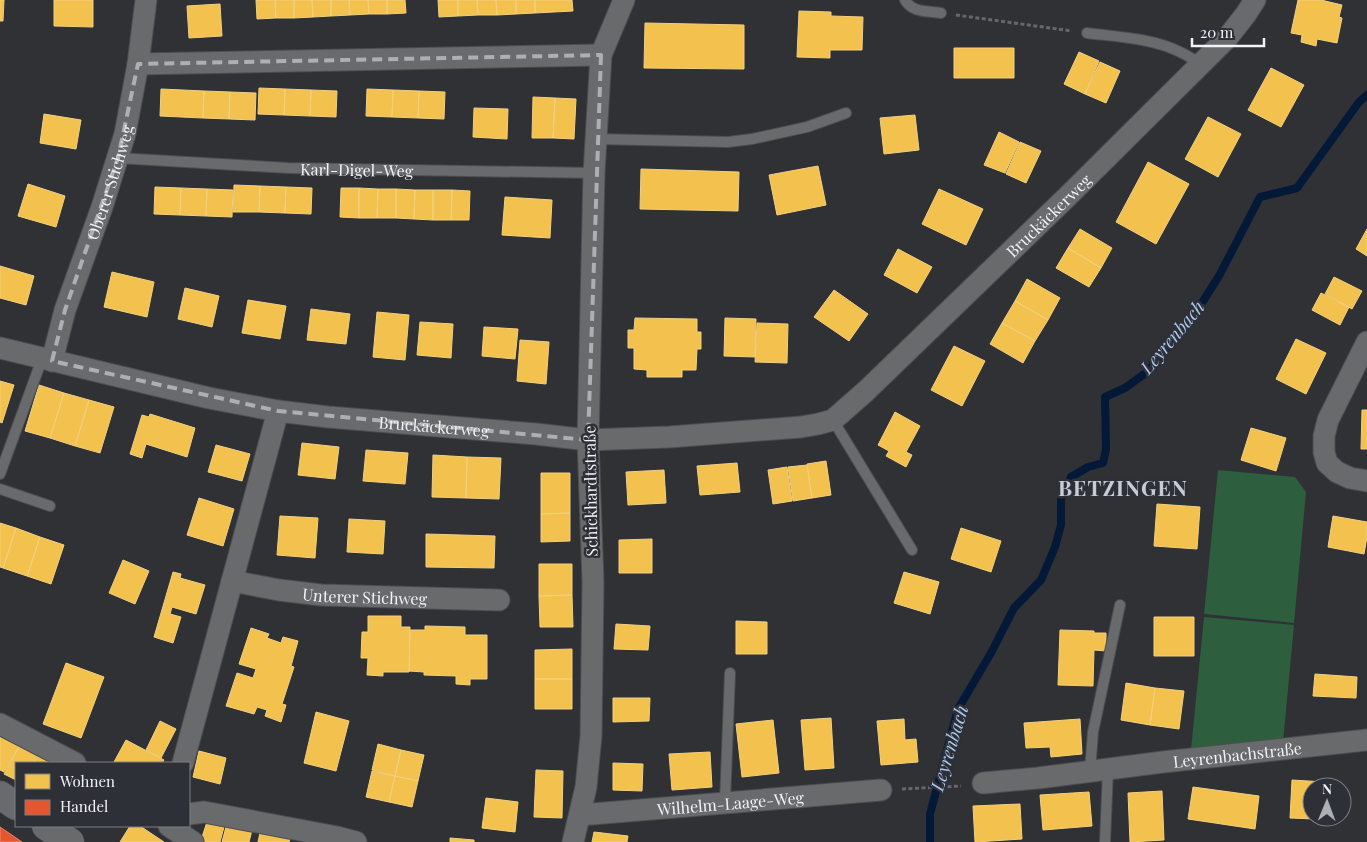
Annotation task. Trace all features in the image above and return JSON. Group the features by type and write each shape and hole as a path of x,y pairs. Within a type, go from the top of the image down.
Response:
{"main road":[{"path":"0,795 15,805"},
{"path":"48,827 70,842"}],"street":[{"name":"Oberer Stichweg","path":"47,360 84,258 125,134 138,64 146,0"},
{"name":"Schickhardtstraße","path":"574,842 586,787 591,736 593,582 588,440 594,173 601,55 624,0"},
{"name":"Bruckäckerweg","path":"0,348 209,398 278,411 588,440 670,437 801,427 833,420 866,391 1068,196 1201,64 1228,37 1255,0"},
{"path":"138,64 601,55"},
{"path":"1367,342 1328,420 1324,436 1324,452 1327,463 1337,472 1350,478 1367,481"},
{"path":"183,762 278,411"},
{"name":"Unterer Stichweg","path":"232,581 287,591 329,595 499,600"},
{"path":"0,724 73,762"},
{"name":"Leyrenbachstraße","path":"983,783 1367,740"},
{"name":"Wilhelm-Laage-Weg","path":"580,815 882,790"},
{"path":"190,814 204,812 356,842"},
{"path":"170,827 193,842"}],"lane":[{"path":"905,0 913,9 941,13"},
{"path":"1087,34 1134,38 1161,44 1181,52 1201,64"},
{"path":"597,139 728,142 808,127 846,112"},
{"name":"Karl-Digel-Weg","path":"118,158 288,168 594,173"},
{"path":"0,474 47,360"},
{"path":"833,420 912,550"},
{"path":"0,489 50,506"},
{"path":"1105,842 1099,770 1093,732 1120,605"},
{"path":"725,802 730,673"}],"path":[{"path":"941,13 1087,34"},
{"path":"921,788 952,787"}],"highlighted area":[{"path":"601,55 588,440 278,411 52,361 65,310 118,158 138,64"}],"green space":[{"path":"1218,470 1295,477 1306,492 1294,623 1204,614"},
{"path":"1204,617 1294,625 1283,742 1191,750"}],"building: Wohnen":[{"path":"0,0 4,0 3,21 0,21"},
{"path":"54,0 93,0 93,27 54,26"},
{"path":"256,0 275,0 276,18 257,19"},
{"path":"275,0 294,0 294,18 276,18"},
{"path":"294,0 312,0 313,17 294,18"},
{"path":"312,0 331,0 331,16 313,17"},
{"path":"331,0 349,0 350,15 331,16"},
{"path":"349,0 368,0 369,14 350,15"},
{"path":"368,0 387,0 387,14 369,14"},
{"path":"387,0 405,0 406,13 387,14"},
{"path":"438,0 458,0 458,16 439,17"},
{"path":"458,0 477,0 478,15 458,16"},
{"path":"477,0 496,0 497,15 478,15"},
{"path":"496,0 516,0 516,14 497,15"},
{"path":"516,0 535,0 535,13 516,14"},
{"path":"535,0 572,0 573,11 535,13"},
{"path":"1298,0 1321,0 1342,5 1339,17 1342,18 1337,43 1317,39 1316,46 1301,42 1302,35 1291,33"},
{"path":"220,4 222,36 189,38 187,6"},
{"path":"799,11 831,12 831,16 863,17 862,50 830,50 830,58 797,57"},
{"path":"645,23 744,25 744,69 644,68"},
{"path":"954,48 1014,48 1014,78 954,78"},
{"path":"1079,52 1099,61 1085,94 1064,84"},
{"path":"1100,62 1120,71 1106,103 1085,94"},
{"path":"1271,68 1304,85 1281,127 1248,110"},
{"path":"259,88 285,89 284,115 258,114"},
{"path":"161,89 204,91 203,118 160,116"},
{"path":"285,89 311,90 310,116 284,115"},
{"path":"367,89 393,90 392,117 366,116"},
{"path":"311,90 337,91 336,117 310,116"},
{"path":"393,90 419,91 418,118 392,117"},
{"path":"204,91 230,92 229,119 203,118"},
{"path":"419,91 445,92 444,119 418,118"},
{"path":"230,92 256,93 255,120 229,119"},
{"path":"533,97 555,98 553,138 532,138"},
{"path":"555,98 576,99 574,139 553,138"},
{"path":"474,108 508,109 507,139 473,137"},
{"path":"44,114 81,120 76,149 40,143"},
{"path":"915,115 919,150 884,154 880,118"},
{"path":"1208,117 1241,134 1218,177 1185,159"},
{"path":"999,132 1019,142 1005,173 984,165"},
{"path":"1020,142 1041,151 1026,183 1006,174"},
{"path":"1148,162 1189,184 1156,244 1116,222"},
{"path":"818,166 826,205 777,215 769,175"},
{"path":"641,169 739,172 738,211 640,209"},
{"path":"28,184 65,196 56,227 18,216"},
{"path":"234,185 260,186 259,212 233,212"},
{"path":"260,186 286,187 285,213 259,212"},
{"path":"155,187 181,188 180,215 154,214"},
{"path":"286,187 312,188 311,214 285,213"},
{"path":"181,188 207,189 206,216 180,215"},
{"path":"341,188 359,188 359,218 340,217"},
{"path":"359,188 378,189 377,218 359,218"},
{"path":"207,189 233,190 232,217 206,216"},
{"path":"378,189 396,189 396,218 377,218"},
{"path":"396,189 415,190 414,219 396,218"},
{"path":"939,189 983,209 966,245 922,224"},
{"path":"415,190 433,190 433,220 414,219"},
{"path":"433,190 452,190 451,220 433,220"},
{"path":"452,190 470,191 469,220 451,220"},
{"path":"505,197 552,200 550,238 502,235"},
{"path":"1080,229 1112,248 1101,268 1068,248"},
{"path":"1367,229 1367,256 1356,249"},
{"path":"1068,248 1101,268 1089,287 1056,268"},
{"path":"898,249 932,267 917,293 884,275"},
{"path":"0,266 34,276 26,305 0,298"},
{"path":"112,272 154,282 147,317 104,307"},
{"path":"1334,277 1362,291 1352,309 1325,294"},
{"path":"1027,279 1060,298 1048,320 1015,301"},
{"path":"185,288 219,296 212,327 178,319"},
{"path":"834,290 868,314 849,341 814,317"},
{"path":"1321,293 1349,307 1340,325 1312,310"},
{"path":"248,300 286,306 280,339 242,333"},
{"path":"1015,301 1048,320 1035,341 1002,323"},
{"path":"311,309 350,314 346,344 307,340"},
{"path":"377,312 409,315 405,360 373,357"},
{"path":"635,318 697,319 697,332 701,332 701,349 697,349 696,370 682,370 682,377 647,377 647,370 634,369 634,348 628,348 628,330 634,330"},
{"path":"725,318 756,319 755,357 724,356"},
{"path":"420,322 453,324 451,358 417,355"},
{"path":"757,323 788,324 787,363 755,362"},
{"path":"1002,323 1035,341 1023,363 990,344"},
{"path":"484,327 518,329 515,359 482,356"},
{"path":"1296,339 1326,353 1306,394 1276,379"},
{"path":"520,340 549,342 546,384 517,381"},
{"path":"954,346 985,361 962,406 931,390"},
{"path":"0,381 14,385 2,423 0,422"},
{"path":"39,385 64,393 50,438 25,431"},
{"path":"64,393 89,400 75,446 50,438"},
{"path":"89,400 114,407 100,453 75,446"},
{"path":"1362,410 1367,410 1367,449 1361,449"},
{"path":"895,412 920,426 906,452 912,455 906,467 886,456 889,451 878,445"},
{"path":"150,414 195,428 187,457 146,444 142,458 130,454 142,415 149,417"},
{"path":"1251,428 1286,438 1276,471 1241,460"},
{"path":"302,443 339,447 335,479 298,475"},
{"path":"216,445 250,454 242,481 208,472"},
{"path":"366,450 408,453 405,484 363,481"},
{"path":"433,455 467,457 466,498 432,497"},
{"path":"467,457 501,458 499,499 466,498"},
{"path":"826,461 831,495 812,498 807,464"},
{"path":"737,463 740,492 700,495 697,466"},
{"path":"807,465 812,498 793,501 788,467"},
{"path":"787,467 792,501 773,504 768,470"},
{"path":"664,470 666,503 628,505 626,472"},
{"path":"541,473 570,473 570,513 541,514"},
{"path":"199,498 234,509 223,546 187,535"},
{"path":"1157,504 1200,507 1197,549 1154,546"},
{"path":"570,513 570,541 541,542 541,514"},
{"path":"280,516 318,518 315,558 277,555"},
{"path":"1333,516 1367,522 1364,554 1328,547"},
{"path":"349,519 385,521 383,554 347,552"},
{"path":"0,523 16,528 3,568 0,567"},
{"path":"16,528 40,537 27,576 3,568"},
{"path":"961,528 1001,541 991,572 951,559"},
{"path":"426,534 495,536 494,568 426,567"},
{"path":"40,537 64,545 51,584 27,576"},
{"path":"652,539 652,573 619,573 619,540"},
{"path":"123,560 149,571 135,604 109,593"},
{"path":"539,564 572,564 572,595 539,596"},
{"path":"173,572 181,574 180,578 205,585 196,614 172,607 170,614 181,617 173,643 154,637"},
{"path":"904,572 939,582 930,614 894,603"},
{"path":"572,595 573,627 540,627 539,596"},
{"path":"368,616 401,616 401,627 410,627 409,672 383,672 383,676 367,675 368,658 361,658 362,632 368,632"},
{"path":"1154,617 1194,617 1194,656 1154,656"},
{"path":"736,621 767,622 767,654 736,654"},
{"path":"616,624 650,626 648,650 614,649"},
{"path":"425,626 465,627 465,635 487,635 487,679 470,679 470,685 456,684 456,676 424,675 424,672 409,671 410,630 425,630"},
{"path":"251,628 269,634 267,638 281,643 283,637 298,641 291,666 294,667 282,704 286,705 281,722 265,716 267,710 257,707 254,714 226,706 237,673 253,678 256,669 239,664"},
{"path":"1060,630 1106,633 1106,651 1094,650 1093,686 1058,685"},
{"path":"572,649 572,679 535,679 535,650"},
{"path":"66,663 104,677 81,738 43,724"},
{"path":"1315,674 1357,677 1356,698 1313,696"},
{"path":"535,679 572,679 572,709 535,709"},
{"path":"1126,683 1155,688 1150,725 1121,720"},
{"path":"1155,688 1184,691 1179,729 1150,725"},
{"path":"613,698 650,698 649,721 613,722"},
{"path":"316,712 349,721 336,771 304,763"},
{"path":"831,718 834,768 805,770 801,720"},
{"path":"904,719 905,740 916,739 918,762 881,765 877,721"},
{"path":"1080,719 1082,754 1051,757 1050,747 1026,748 1024,723"},
{"path":"773,720 779,773 742,777 736,724"},
{"path":"160,721 176,729 161,758 146,750"},
{"path":"0,734 20,745 4,772 0,770"},
{"path":"126,740 164,760 163,762 114,762"},
{"path":"378,744 401,750 395,776 372,770"},
{"path":"20,745 37,755 34,762 15,762 15,780 4,774"},
{"path":"401,750 424,755 418,781 395,776"},
{"path":"199,751 226,758 220,784 193,777"},
{"path":"710,752 712,787 672,790 669,754"},
{"path":"39,754 53,762 34,762"},
{"path":"613,763 643,764 642,791 613,790"},
{"path":"536,770 563,771 562,818 534,817"},
{"path":"372,771 395,776 389,802 366,797"},
{"path":"395,776 418,781 412,807 389,802"},
{"path":"1292,780 1302,781 1302,818 1290,818"},
{"path":"1193,787 1259,796 1255,829 1188,819"},
{"path":"1162,791 1164,840 1130,842 1128,793"},
{"path":"1089,792 1092,826 1043,830 1040,795"},
{"path":"486,798 518,802 515,832 482,828"},
{"path":"1020,804 1022,839 975,842 973,806"},
{"path":"208,819 225,823 220,842 201,840"},
{"path":"227,823 252,830 249,842 222,842"},
{"path":"129,827 142,827 164,842 120,842"},
{"path":"594,832 628,836 627,842 592,842"},
{"path":"260,833 290,839 289,842 258,842"},
{"path":"450,838 474,840 474,842 450,842"}],"building: Handel":[{"path":"0,827 22,842 0,842"}],"waterway":[{"name":"Leyrenbach","path":"930,842 930,814 958,709 991,653 1014,608 1041,580 1055,547 1061,525 1061,499 1071,477 1088,467 1103,463 1106,449 1105,397 1125,388 1147,372 1191,320 1219,276 1260,197 1297,188 1359,102 1367,95"}],"district":[{"name":"BETZINGEN","path":"1123,487"}]}
